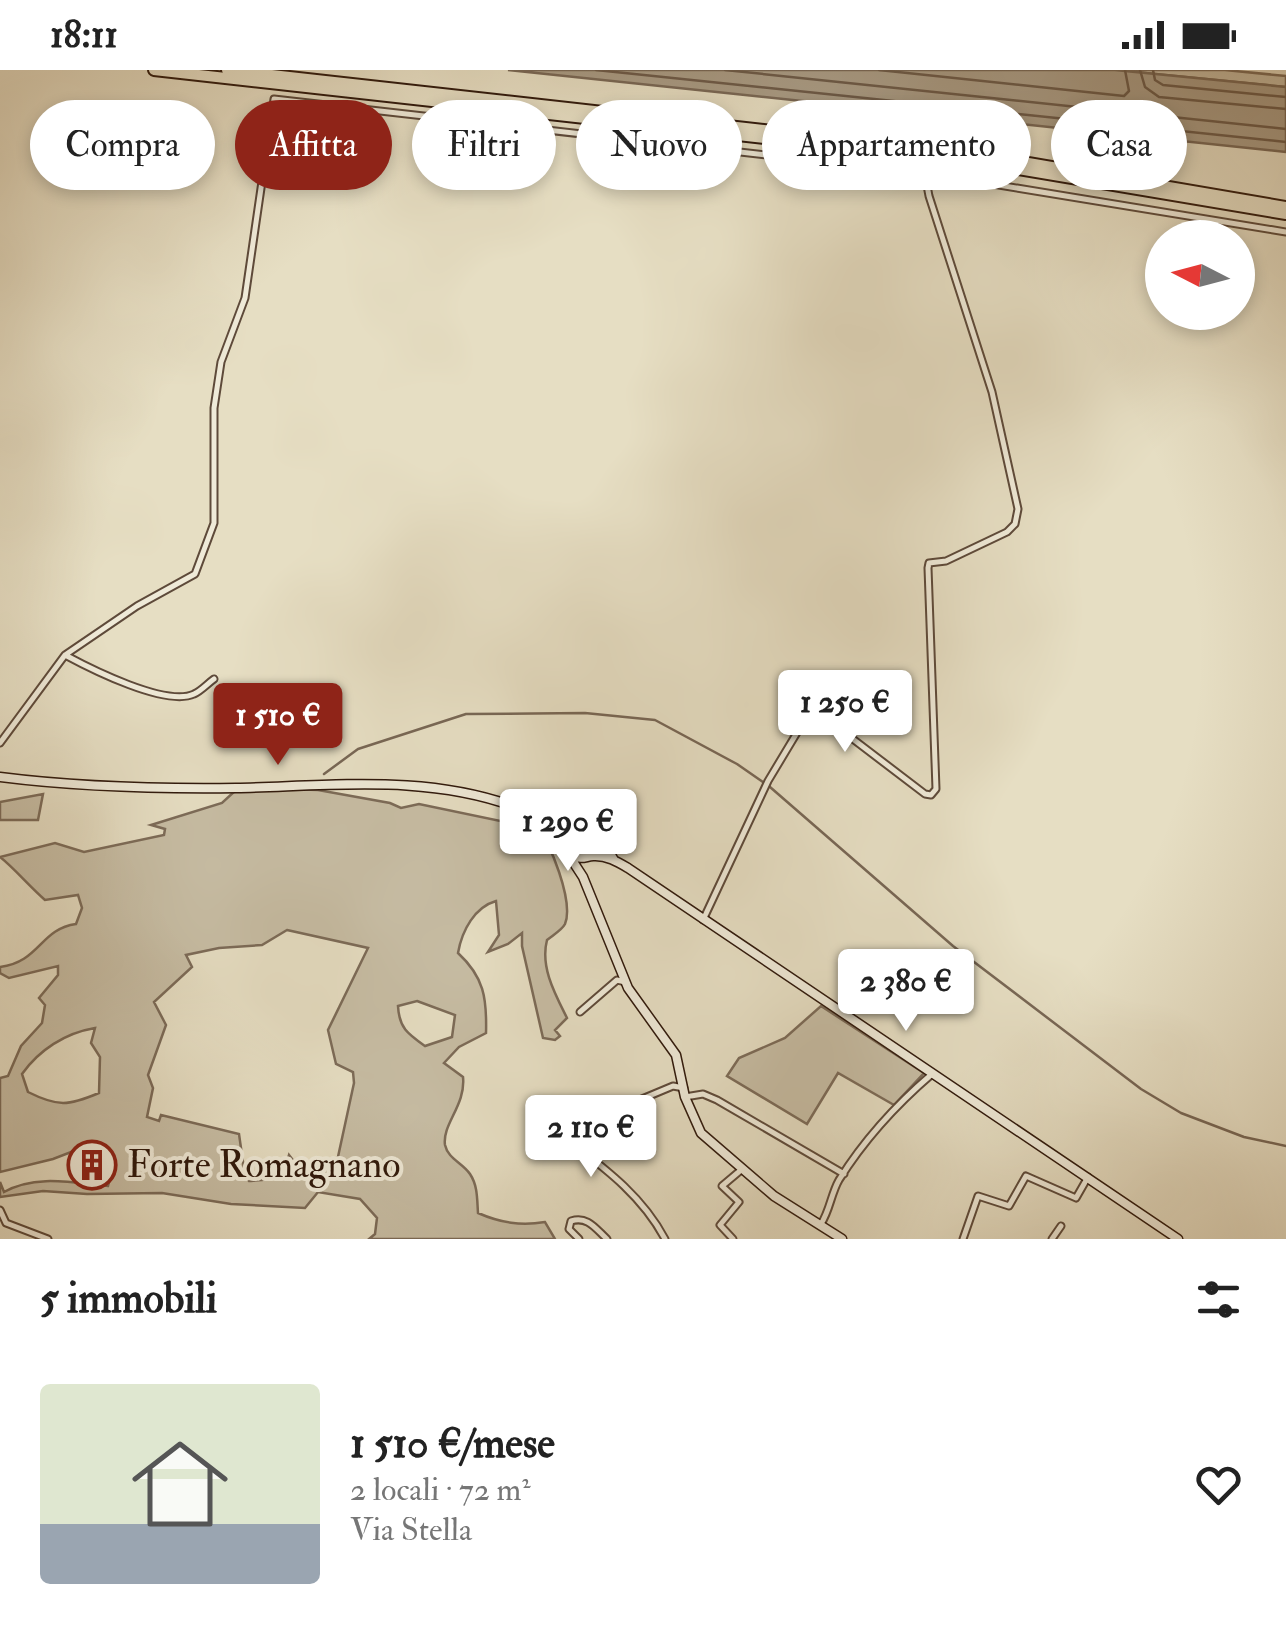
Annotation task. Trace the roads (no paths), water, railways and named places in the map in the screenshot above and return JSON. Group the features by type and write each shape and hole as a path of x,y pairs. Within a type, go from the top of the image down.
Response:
{"highway":[{"path":"154,70 970,161 1286,214"},
{"path":"227,70 970,153 1286,207"}],"main road":[{"path":"0,776 73,786 403,785 468,794 525,811 539,819 583,877 625,982 676,1055 684,1093 701,1133 774,1196 842,1239"},
{"path":"539,819 574,819 588,824 600,834 614,860 1178,1239"},
{"path":"558,841 559,830 567,820"},
{"path":"583,877 602,841"},
{"path":"567,854 580,859 614,860"}],"street":[{"path":"0,742 65,655 137,606 195,574 214,523 214,408 221,362 245,298 274,99 762,154"},
{"path":"703,920 768,780 810,711 824,717 925,794 932,795 936,789 930,562 946,562 1008,532 1015,524 1018,509 992,392 928,190"},
{"path":"1029,190 1286,232"},
{"path":"65,655 126,684 178,696 192,695 214,680"},
{"path":"580,1012 617,980 625,982"},
{"path":"822,1224 844,1174 884,1120 932,1074"},
{"path":"618,1109 673,1086 684,1093 703,1094 844,1174"},
{"path":"532,1111 620,1180 642,1202 665,1239"},
{"path":"733,1239 720,1225 739,1202 722,1186 742,1170"},
{"path":"963,1239 978,1196 1009,1206 1026,1176 1076,1198 1088,1177"},
{"path":"0,1210 6,1223 48,1239"},
{"path":"579,1239 569,1229 571,1220 578,1218 587,1220 606,1239"},
{"path":"1052,1239 1061,1226"}],"water":[{"path":"508,70 1115,70 1286,87 1286,152 1187,142 1187,100 1051,100 1051,127 1031,125 1031,100 793,100"}],"waterway":[{"path":"324,774 358,749 466,714 585,713 655,720 737,764 770,787 953,946 1141,1089 1181,1113 1244,1137 1286,1146"}],"place":[{"name":"Forte Romagnano","path":"92,1165"}]}
